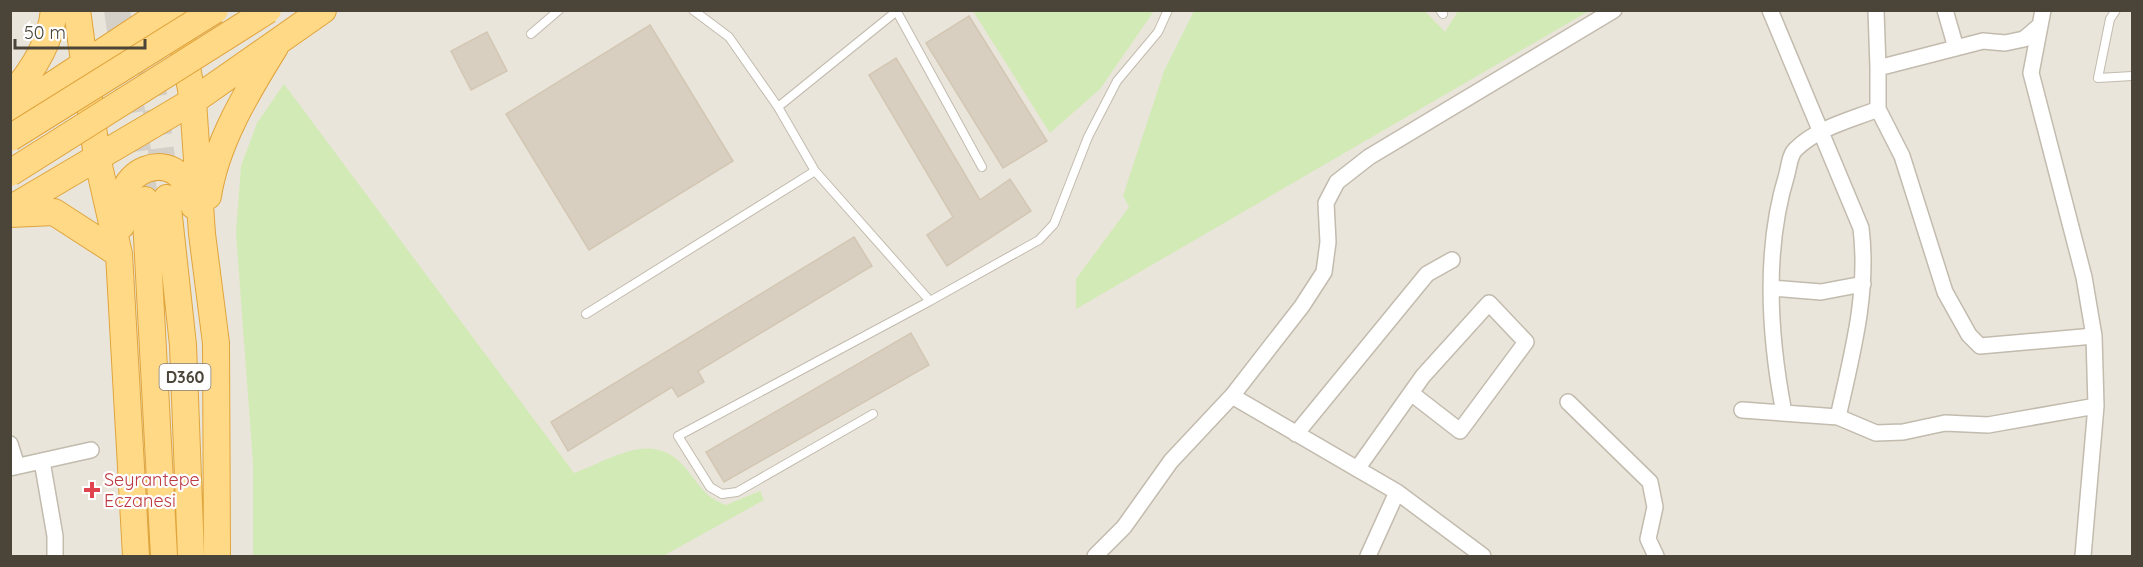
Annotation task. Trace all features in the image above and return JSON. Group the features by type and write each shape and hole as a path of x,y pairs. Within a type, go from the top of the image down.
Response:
{"highway":[{"path":"10,97 28,76 41,51 53,21 54,10"},
{"path":"77,10 98,157 119,254"},
{"path":"10,113 166,10"},
{"path":"177,10 192,101 202,234 216,343 217,556"},
{"path":"10,138 215,10"},
{"path":"10,173 268,10"},
{"path":"10,209 192,101 323,10"},
{"path":"202,234 212,169 251,85 281,37"},
{"path":"136,556 119,254 124,193 132,178 147,168 156,167 178,173 189,189 202,234"},
{"name":"D360","path":"164,556 156,199 183,345 191,556"},
{"path":"10,214 54,212 119,254"}],"street":[{"path":"1095,556 1124,527 1171,461 1232,396 1302,306 1324,272 1328,242 1326,203 1337,182 1369,157 1614,10"},
{"path":"1770,10 1819,133 1843,180 1861,228 1864,256 1861,314 1838,417"},
{"path":"1876,10 1878,109 1902,156 1945,292 1969,335 1980,346 2094,336"},
{"path":"1945,10 1956,48"},
{"path":"2043,10 2031,73 2084,277 2094,336 2096,406 2083,556"},
{"path":"1878,68 1983,41 2005,43 2024,39 2038,27"},
{"path":"1784,413 1773,354 1772,288 1776,216 1787,171 1794,150 1819,133 1878,109"},
{"path":"1296,434 1427,274 1452,260"},
{"path":"1772,288 1821,292 1863,284"},
{"path":"1357,469 1411,393 1489,303 1526,342 1460,431 1411,393"},
{"path":"1232,396 1396,492 1483,556"},
{"path":"1568,402 1650,483 1654,507 1648,539 1656,556"},
{"path":"1742,410 1838,417 1876,433 1903,432 1945,423 1988,425 2096,406"},
{"path":"10,444 14,467 91,450"},
{"path":"42,461 55,536 55,556"},
{"path":"1368,556 1396,492"}],"lane":[{"path":"531,34 559,10"},
{"path":"693,10 729,37 778,107 815,171 930,301"},
{"path":"873,414 737,492 722,494 710,487 678,436 1039,240 1054,224 1088,137 1117,81 1158,32 1168,10"},
{"path":"2116,10 2110,19 2098,78 2133,76"},
{"path":"778,107 897,11 982,167"},
{"path":"586,314 815,171"}],"shaded area":[{"path":"11,11 2132,11 2132,556 11,556"}],"green space":[{"path":"973,11 1154,11 1100,89 1050,133"},
{"path":"1194,11 1425,11 1445,32 1458,11 1589,11 1076,309 1076,279 1129,207 1123,196 1164,71"},
{"path":"284,84 574,473 633,450 648,449 661,451 675,458 704,491 719,502 726,505 760,491 764,500 663,556 253,556 253,463 236,233 241,166 257,123"}],"building":[{"path":"969,16 1047,141 1003,168 926,43"},
{"path":"650,25 733,161 589,250 506,114"},
{"path":"487,32 507,71 471,90 451,51"},
{"path":"896,58 980,200 1010,179 1031,211 947,266 927,235 953,217 869,75"},
{"path":"854,237 872,266 698,371 704,382 678,397 672,387 568,451 551,422"},
{"path":"911,333 929,365 724,482 706,452"}],"tunnel":[{"path":"117,10 144,191"},
{"path":"146,32 167,198"}],"place":[{"name":"Seyrantepe Eczanesi","path":"92,490"}]}
